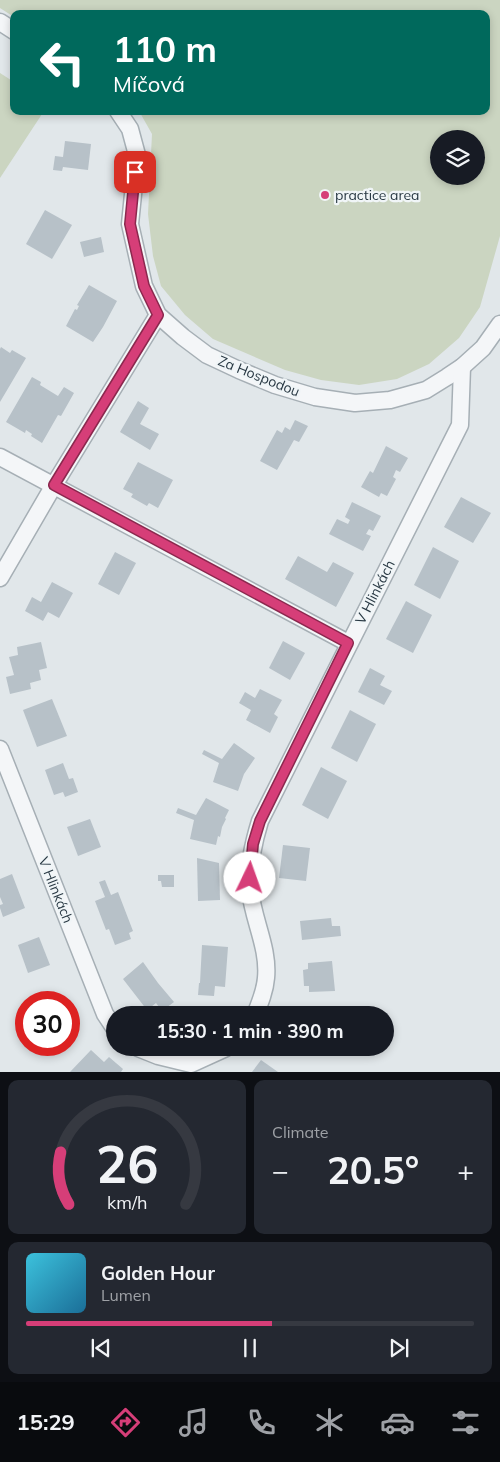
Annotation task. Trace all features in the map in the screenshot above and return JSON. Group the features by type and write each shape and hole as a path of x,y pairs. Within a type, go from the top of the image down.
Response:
{"street":[{"name":"Za Hospodou","path":"121,115 130,129 137,155 130,224 144,286 158,315 207,355 275,385 315,397 355,403 390,400 426,390 462,366 483,348 500,324"},
{"path":"0,578 54,485 158,315"},
{"name":"V Hlinkách","path":"259,1006 266,978 265,955 250,891 250,865 253,844 260,821 460,424 462,366"},
{"path":"0,457 348,643"},
{"name":"V Hlinkách","path":"0,750 106,1016"},
{"path":"158,1056 191,1064 208,1056"}],"green space":[{"name":"practice area","path":"0,0 500,0 500,236 480,307 459,338 429,364 397,379 359,385 321,380 285,370 213,339 185,315 161,286 153,256 148,214 152,134 141,115 490,115 490,10 10,10 10,14 0,8"},
{"path":"0,73 10,79 10,115 41,115 0,178"}],"building":[{"path":"65,141 91,144 88,170 63,167 62,171 53,170 55,156 63,157"},
{"path":"45,210 72,225 52,259 26,244"},
{"path":"101,237 104,252 84,257 80,242"},
{"path":"89,285 117,301 93,342 66,326 75,309 77,310 79,306 77,305"},
{"path":"1,347 10,353 12,350 26,358 0,402 0,349"},
{"path":"32,377 41,382 40,385 58,396 64,387 74,393 61,416 58,415 42,443 31,436 32,434 26,430 25,433 6,422"},
{"path":"138,401 149,408 140,424 159,434 150,450 120,432"},
{"path":"295,420 308,426 299,442 294,440 277,470 260,461 277,430 282,433 285,427 290,430"},
{"path":"386,446 408,458 400,472 396,470 393,477 396,479 387,496 381,493 379,497 361,487 370,471 373,473"},
{"path":"138,462 173,480 158,508 149,503 147,506 131,497 133,494 123,489"},
{"path":"461,497 491,513 473,543 444,527"},
{"path":"352,502 381,516 373,531 369,529 366,534 371,536 363,551 329,534 337,519 348,524 350,520 345,517"},
{"path":"433,547 459,561 440,599 414,585"},
{"path":"115,552 136,563 119,595 98,584"},
{"path":"298,556 327,572 333,562 354,573 336,607 285,579"},
{"path":"52,582 73,593 59,618 48,612 43,621 25,611 32,597 41,602"},
{"path":"406,601 432,615 413,653 386,639"},
{"path":"283,641 305,653 290,680 269,668"},
{"path":"41,642 47,668 39,670 41,680 30,683 31,689 10,694 6,677 14,675 9,657 18,655 17,647"},
{"path":"370,668 385,676 380,685 392,691 384,705 358,692"},
{"path":"260,689 282,700 274,714 278,717 270,733 246,720 251,710 239,703 245,692 255,698"},
{"path":"52,699 67,736 37,747 23,710"},
{"path":"350,710 376,724 357,762 331,748"},
{"path":"234,743 255,758 244,774 238,791 213,782 219,763 202,754 204,750 222,759"},
{"path":"63,763 69,779 73,778 78,792 65,797 63,792 54,795 45,770"},
{"path":"321,767 347,781 328,819 302,805"},
{"path":"206,798 229,810 216,845 190,839 194,820 176,813 178,808 196,815"},
{"path":"90,819 101,847 78,856 67,827"},
{"path":"283,845 310,848 306,881 279,878"},
{"path":"197,858 219,863 220,900 198,901"},
{"path":"12,874 25,908 3,917 0,908 0,905 3,904 0,897 0,879"},
{"path":"158,875 174,875 174,887 162,887 161,881 158,881"},
{"path":"105,880 111,895 118,892 133,931 129,933 131,939 115,945 109,929 106,930 95,901 105,897 99,882"},
{"path":"331,918 332,926 340,926 341,936 302,940 300,921"},
{"path":"39,937 50,965 28,973 18,945"},
{"path":"202,945 228,947 225,987 215,986 214,996 198,995"},
{"path":"332,961 335,991 309,992 309,986 304,986 303,970 308,969 308,963"},
{"path":"143,962 174,1002 169,1006 158,1006 156,1003 152,1006 144,1006 123,979"},
{"path":"91,1050 104,1062 109,1057 123,1069 121,1072 70,1072"},
{"path":"261,1060 278,1072 252,1072"}],"place":[{"name":"practice area","path":"325,195"}],"route":[{"path":"135,172 130,224 144,286 158,315 54,485 348,643 260,821 253,844 250,878"}]}
